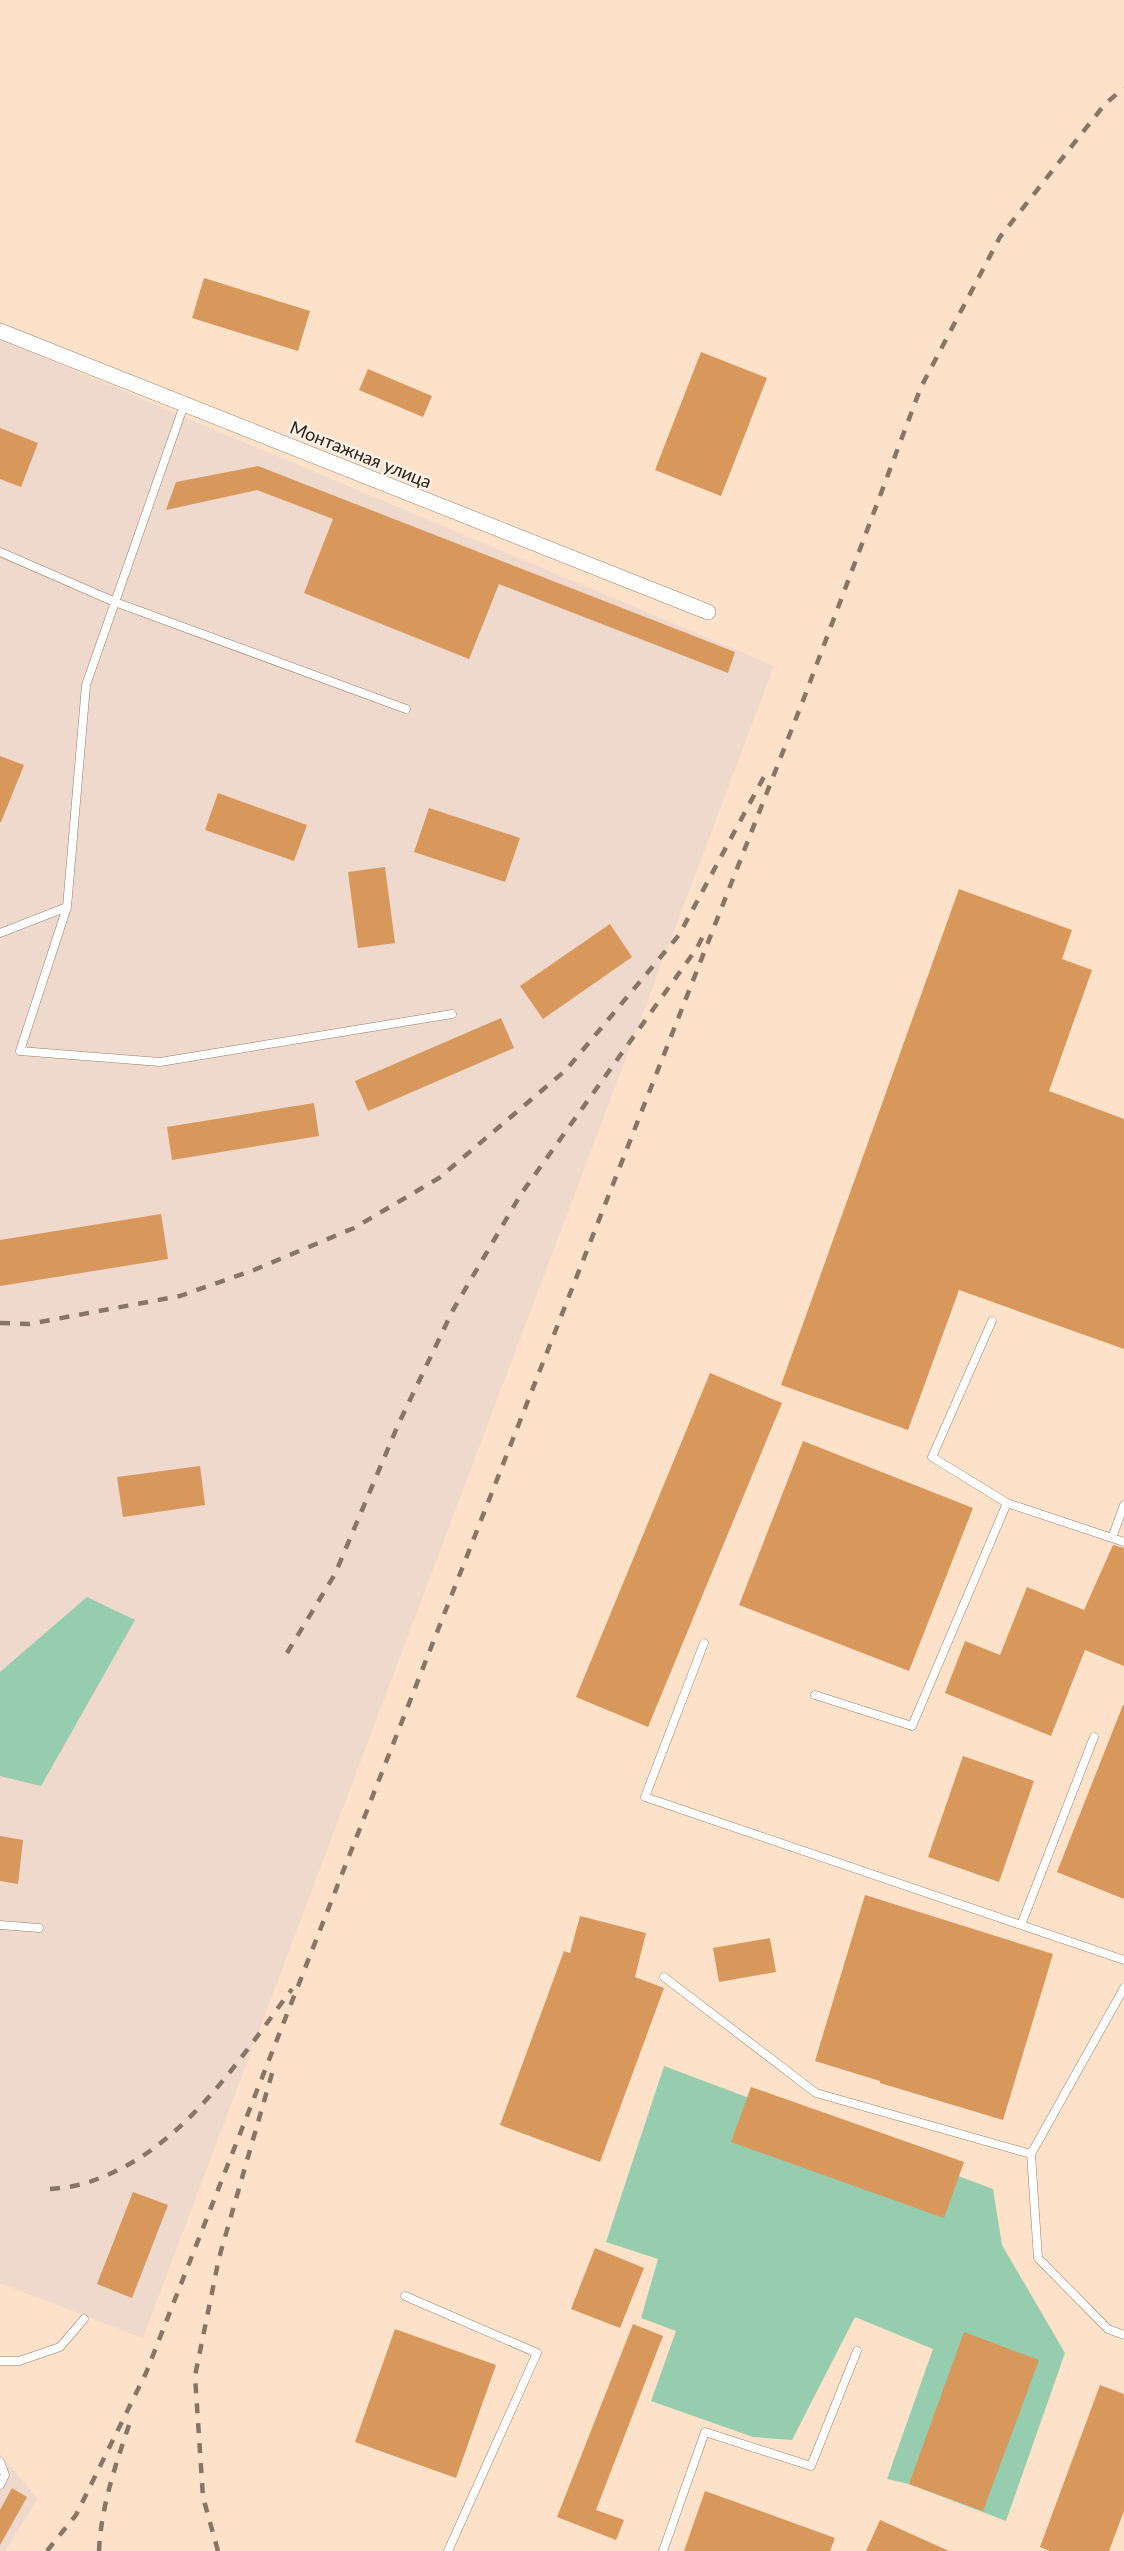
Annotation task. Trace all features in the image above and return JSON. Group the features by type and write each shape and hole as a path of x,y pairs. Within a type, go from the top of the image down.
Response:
{"street":[{"name":"Монтажная улица","path":"0,331 708,612"}],"lane":[{"path":"184,405 86,685 67,907 20,1051 160,1062 452,1014"},
{"path":"0,552 115,602 406,709"},
{"path":"0,933 67,907"},
{"path":"992,1321 932,1457 1007,1503 1124,1542"},
{"path":"815,1695 912,1726 1007,1503"},
{"path":"1112,1538 1124,1505"},
{"path":"704,1643 645,1797 1124,1960"},
{"path":"1021,1925 1094,1737"},
{"path":"0,1925 39,1928"},
{"path":"664,1977 816,2093 1031,2154"},
{"path":"1124,1988 1031,2154 1038,2258 1108,2329 1124,2335"},
{"path":"405,2296 537,2353 448,2551"},
{"path":"0,2361 19,2361 60,2346 84,2319"},
{"path":"663,2551 705,2432 811,2466 857,2351"},
{"path":"0,2462 5,2475 0,2485"}],"shaded area":[{"path":"0,339 774,666 143,2338 0,2283"},
{"path":"0,2454 38,2499 5,2551 0,2551"}],"green space":[{"path":"87,1597 135,1620 41,1786 0,1776 0,1672"},
{"path":"664,2066 993,2189 1002,2245 1065,2353 1006,2521 909,2484 887,2479 933,2349 855,2317 792,2440 753,2437 651,2401 676,2331 641,2318 658,2259 606,2242"}],"building":[{"path":"204,278 310,311 298,351 192,318"},
{"path":"701,352 767,378 721,496 655,470"},
{"path":"368,369 432,396 423,417 359,390"},
{"path":"0,428 38,443 21,487 0,479"},
{"path":"258,466 735,652 728,673 499,584 469,659 304,593 333,519 257,490 166,510 176,482"},
{"path":"0,756 24,765 1,822 0,822"},
{"path":"218,793 307,825 294,861 205,830"},
{"path":"429,808 520,838 505,882 414,852"},
{"path":"385,867 395,943 358,948 348,872"},
{"path":"959,889 1072,930 1062,959 1092,970 1049,1091 1124,1119 1124,1349 959,1290 908,1430 781,1385"},
{"path":"610,924 632,957 543,1019 520,986"},
{"path":"501,1018 514,1048 368,1111 355,1081"},
{"path":"314,1103 319,1136 172,1160 167,1127"},
{"path":"161,1214 168,1259 0,1286 0,1240"},
{"path":"710,1373 782,1403 648,1727 576,1697"},
{"path":"803,1441 973,1508 909,1671 739,1605"},
{"path":"200,1466 205,1505 123,1517 117,1477"},
{"path":"1113,1545 1124,1548 1124,1666 1085,1650 1051,1736 945,1693 965,1641 1000,1655 1027,1587 1084,1610"},
{"path":"1124,1705 1124,1899 1057,1872"},
{"path":"963,1756 1034,1781 999,1882 928,1857"},
{"path":"0,1836 23,1840 18,1884 0,1881"},
{"path":"865,1895 1053,1954 1003,2120 815,2061"},
{"path":"580,1916 646,1933 635,1977 664,1988 600,2162 500,2125 564,1951 570,1953"},
{"path":"770,1938 776,1972 719,1982 713,1948"},
{"path":"751,2087 964,2162 944,2218 731,2142"},
{"path":"133,2192 168,2205 132,2298 97,2284"},
{"path":"595,2248 644,2268 620,2328 571,2309"},
{"path":"633,2324 663,2336 596,2510 624,2520 616,2540 557,2517"},
{"path":"395,2329 496,2365 456,2478 355,2442"},
{"path":"964,2332 1039,2360 983,2511 909,2484"},
{"path":"1100,2385 1124,2394 1124,2511 1109,2551 1050,2551 1040,2547"},
{"path":"12,2488 27,2497 0,2545 0,2510"},
{"path":"705,2491 835,2538 830,2551 684,2551"},
{"path":"880,2520 949,2551 866,2551"}],"railway":[{"path":"47,2551 76,2515 146,2373 804,698 921,387 1000,237 1105,104 1124,88"},
{"path":"0,1323 29,1324 180,1296 254,1270 354,1228 439,1178 566,1070 679,935 766,773"},
{"path":"287,1653 335,1574 398,1425 453,1310 521,1194 697,948 703,936"},
{"path":"50,2189 78,2185 116,2171 147,2153 176,2130 226,2077 292,1989"},
{"path":"218,2551 203,2497 195,2376 219,2258 273,2070"},
{"path":"99,2551 106,2500 131,2419"}]}
